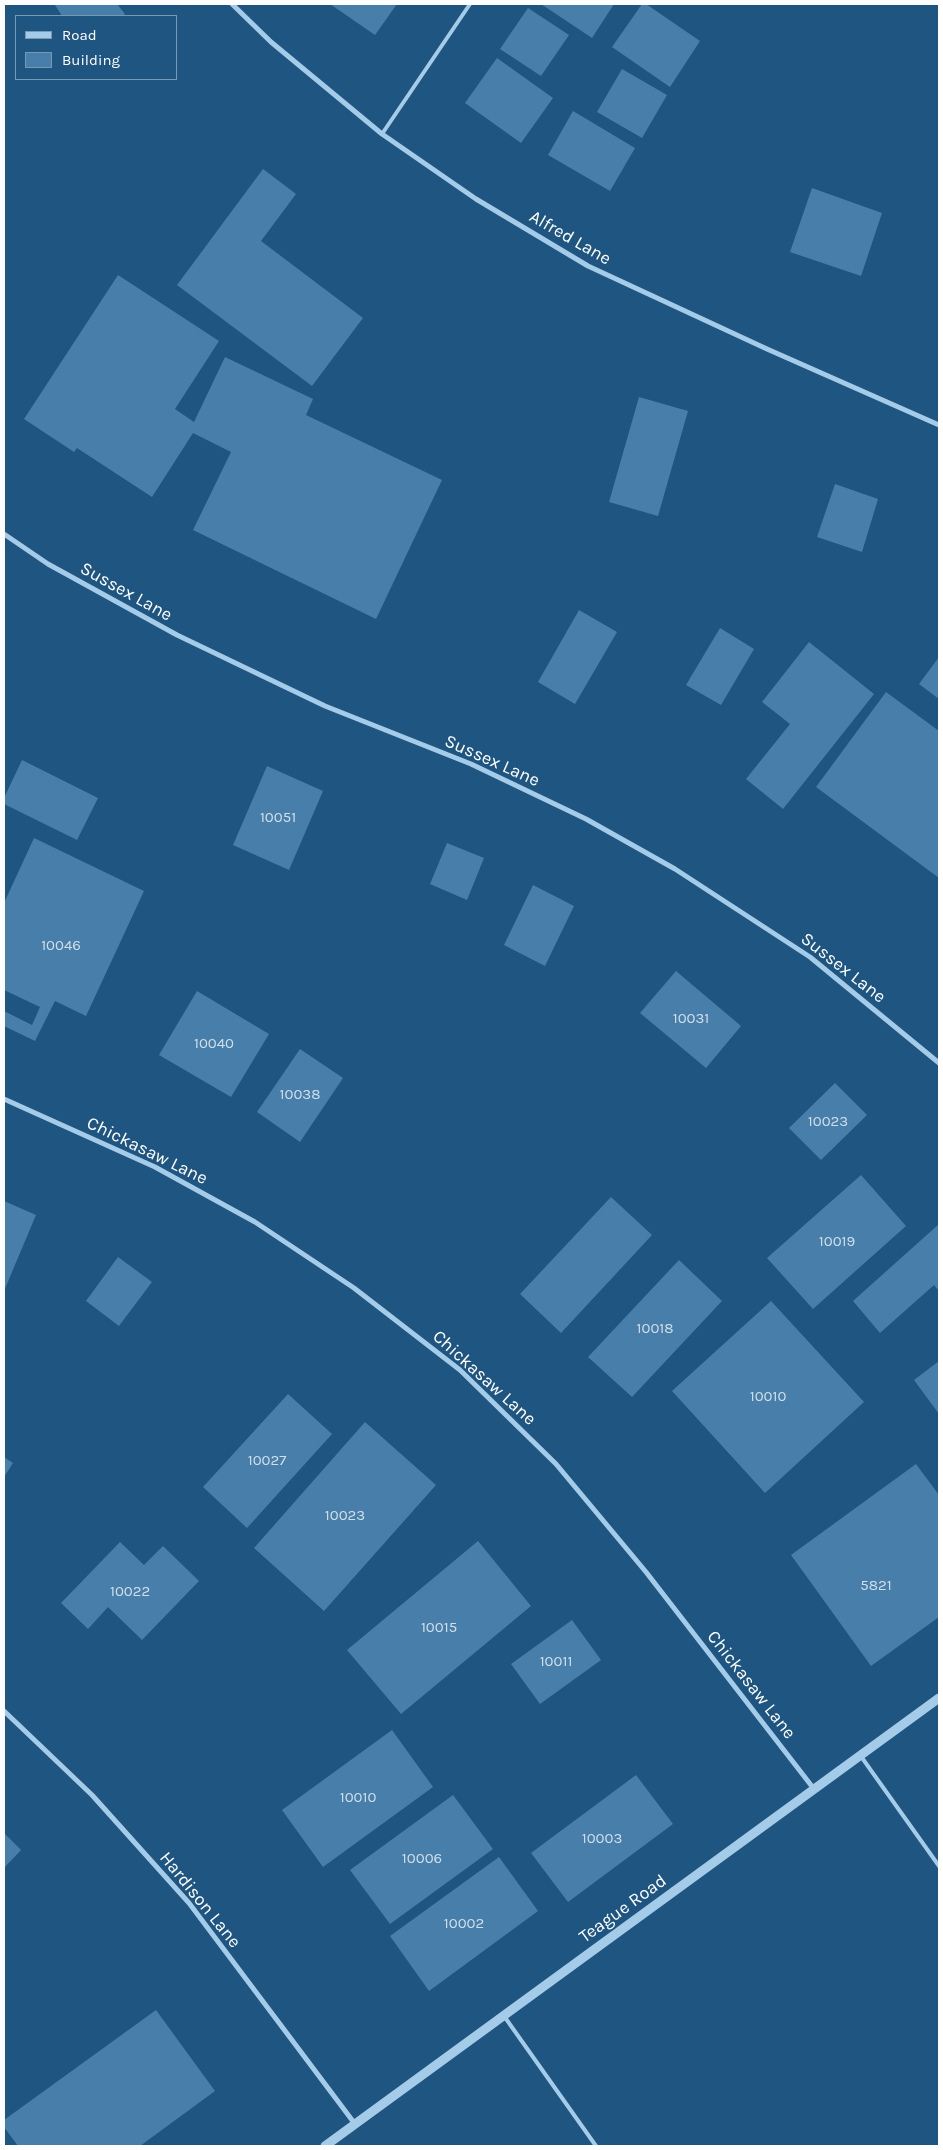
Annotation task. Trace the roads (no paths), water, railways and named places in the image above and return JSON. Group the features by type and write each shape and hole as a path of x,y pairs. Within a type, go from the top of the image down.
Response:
{"street":[{"name":"Alfred Lane","path":"232,4 271,42 382,134 476,199 588,266 767,349 939,425"},
{"name":"Sussex Lane","path":"4,534 48,564 177,635 325,706 471,764 586,819 675,869 810,957 939,1063"},
{"name":"Chickasaw Lane","path":"4,1099 155,1167 255,1222 354,1288 460,1370 556,1464 646,1572 814,1789"},
{"name":"Teague Road","path":"325,2146 939,1698"},
{"name":"Hardison Lane","path":"4,1711 92,1795 189,1903 355,2124"}],"lane":[{"path":"382,134 470,4"},
{"path":"860,1756 939,1866"},
{"path":"504,2016 596,2146"}]}
